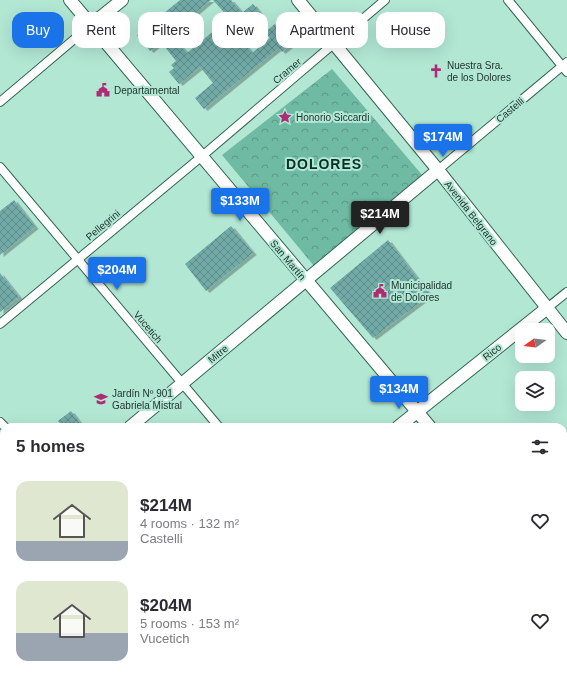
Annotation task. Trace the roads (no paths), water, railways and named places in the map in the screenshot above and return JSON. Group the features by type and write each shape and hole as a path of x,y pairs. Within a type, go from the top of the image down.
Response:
{"main road":[{"name":"San Martín","path":"70,0 80,12"},
{"path":"107,12 122,0"},
{"name":"Avenida Belgrano","path":"298,0 308,12"},
{"name":"San Martín","path":"110,48 427,423"},
{"name":"Avenida Belgrano","path":"337,48 438,170 546,309 567,333"},
{"name":"Castelli","path":"307,281 438,170"},
{"name":"Mitre","path":"135,423 307,281"},
{"name":"Rico","path":"403,423 546,309"}],"street":[{"name":"Cramer","path":"368,15 385,0"},
{"path":"508,0 565,66"},
{"path":"0,102 72,41"},
{"name":"Cramer","path":"201,157 329,48"},
{"name":"Castelli","path":"438,170 565,66"},
{"name":"Pellegrini","path":"0,324 201,157"},
{"name":"Vucetich","path":"0,167 216,423"},
{"name":"Rico","path":"546,309 567,292"}],"place":[{"name":"Nuestra Sra. de los Dolores","path":"436,71"},
{"name":"Departamental","path":"103,90"},
{"name":"Honorio Siccardi","path":"285,117"},
{"name":"Municipalidad de Dolores","path":"380,291"},
{"name":"Jardín Nº 901 Gabriela Mistral","path":"101,399"}],"district":[{"name":"DOLORES","path":"324,164"}]}
